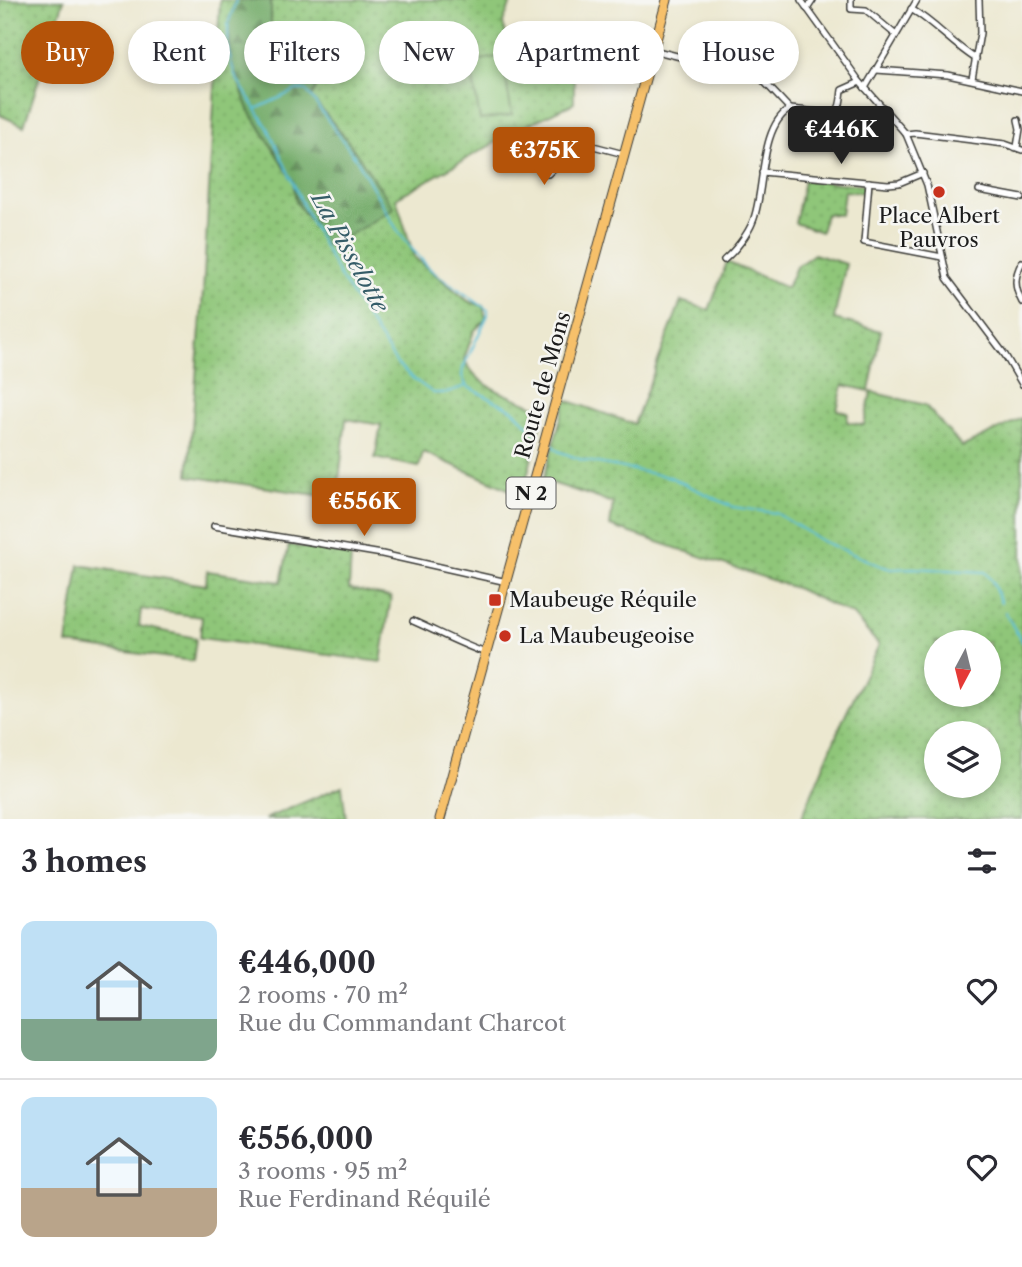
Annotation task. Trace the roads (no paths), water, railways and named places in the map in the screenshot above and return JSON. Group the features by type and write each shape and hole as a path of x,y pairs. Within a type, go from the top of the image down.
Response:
{"main road":[{"name":"Route de Mons","path":"661,21 667,0"},
{"name":"Route de Mons","path":"440,819 644,84"}],"street":[{"path":"801,0 860,82 906,134 923,173 947,278 1005,355 1022,384"},
{"path":"807,9 813,0"},
{"path":"852,0 851,9 866,10 896,35"},
{"path":"866,10 867,0"},
{"path":"865,88 916,0"},
{"path":"972,79 980,33 979,0"},
{"path":"911,9 976,59"},
{"path":"664,53 724,68 755,72 790,109 825,113 836,111"},
{"path":"876,71 948,75 1022,91"},
{"path":"832,143 838,124 836,111 842,90 860,82"},
{"path":"724,260 753,221 762,172 778,122 790,109"},
{"path":"906,134 995,142 1019,149 1018,120"},
{"path":"594,147 554,166 548,174 539,171 539,162 578,142 624,154"},
{"path":"613,152 621,167"},
{"path":"547,157 553,161 554,166"},
{"path":"762,172 900,183 923,173"},
{"path":"869,182 864,242 942,257"},
{"path":"979,190 1022,198"},
{"path":"1022,262 1016,274 1015,285 1022,302"},
{"path":"214,526 382,554 507,582"},
{"path":"413,621 486,653"}],"waterway":[{"name":"La Pisselotte","path":"236,0 228,24 228,50 235,76 268,128 311,222 339,275 397,364 433,393 445,393 466,386 513,410 537,434"},
{"path":"256,109 296,90 306,90 357,160 396,228 412,249 431,270 488,310 463,368 462,376 466,385"},
{"name":"La Pisselotte","path":"553,446 558,451 582,460 670,477 733,507 776,513 822,541 891,569 985,572 1001,603"},
{"name":"La Pisselotte","path":"1005,612 1022,642"}],"place":[{"name":"Place Albert Pauvros","path":"939,192"},
{"name":"Maubeuge Réquile","path":"495,600"},
{"name":"La Maubeugeoise","path":"505,636"}]}
